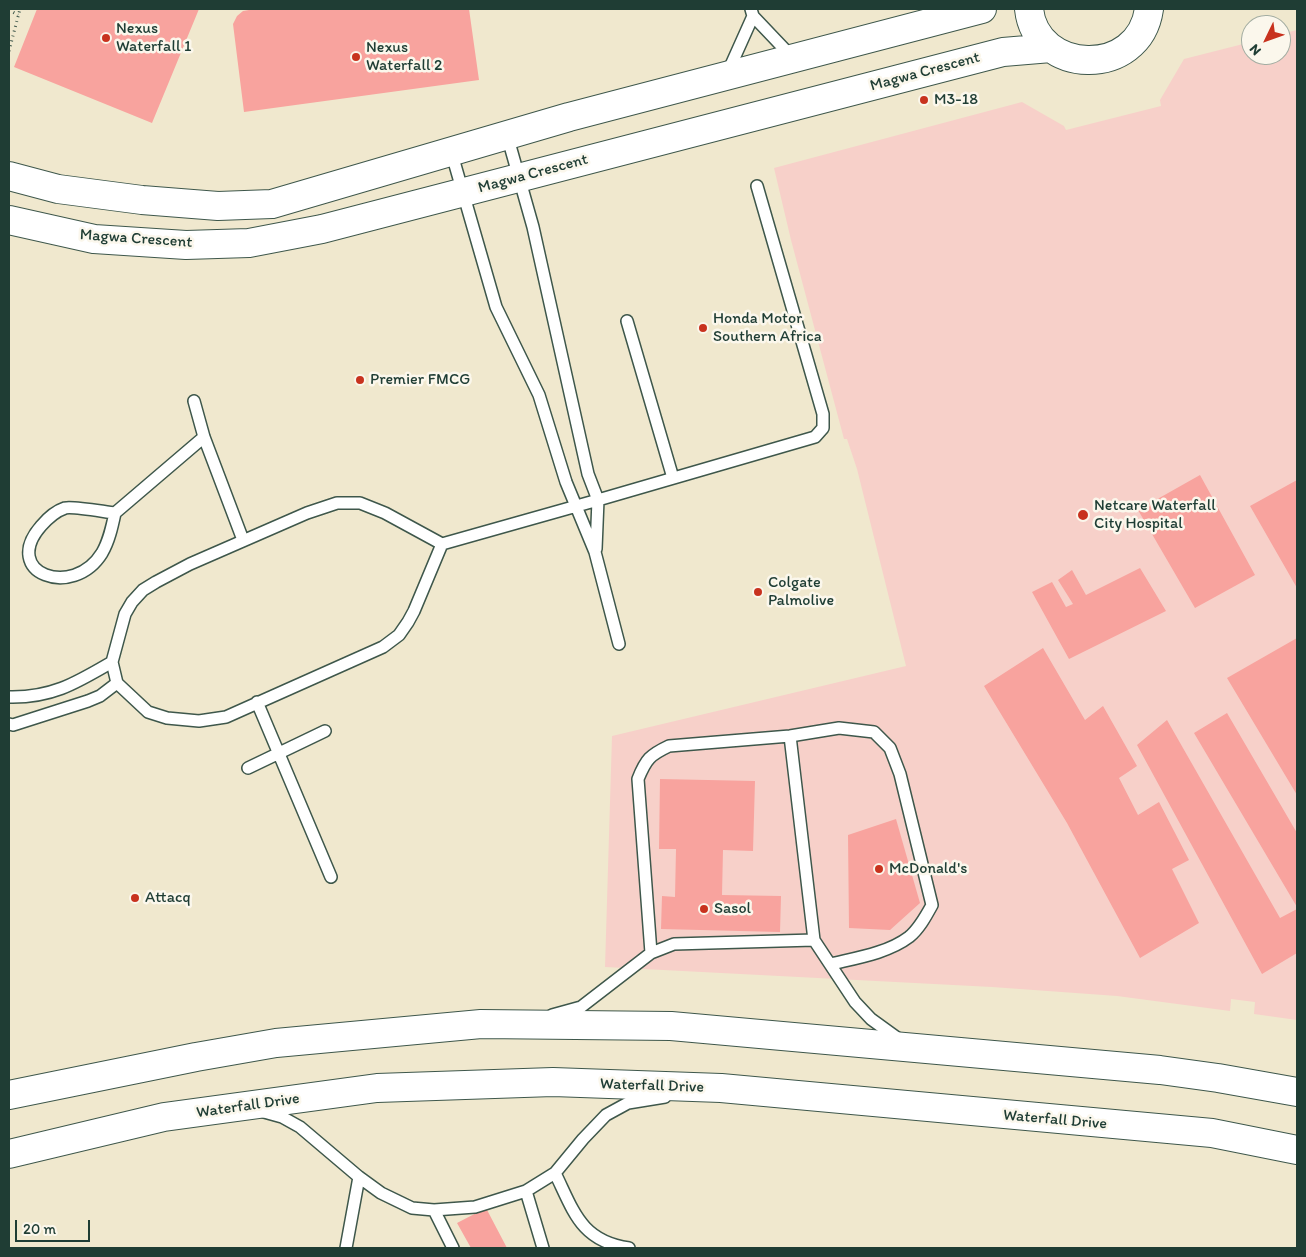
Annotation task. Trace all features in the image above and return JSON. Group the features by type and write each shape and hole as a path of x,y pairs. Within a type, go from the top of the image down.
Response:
{"main road":[{"path":"9,176 58,189 142,200 218,206 272,204 451,150 982,9"},
{"path":"1029,9 1038,34 1052,48 1069,57 1088,61 1108,58 1125,49 1139,36 1152,10"},
{"name":"Magwa Crescent","path":"9,220 94,239 186,245 249,243 322,229 1003,52 1052,48"},
{"path":"9,1096 196,1057 276,1043 481,1024 671,1026 1160,1070 1297,1092"},
{"name":"Waterfall Drive","path":"9,1154 164,1117 376,1088 553,1082 721,1088 1212,1134 1297,1150"}],"lane":[{"path":"726,76 752,12 793,58"},
{"path":"507,135 533,227 588,474 598,500 595,552"},
{"path":"451,150 496,307 538,395 575,506 595,552 620,644"},
{"path":"442,544 414,611 399,635 383,647 257,702 226,718 199,720 167,718 148,712 117,683 112,662 124,614 143,590 190,564 307,513 337,503 360,503 384,513 442,544 814,436 823,428 823,414 757,186"},
{"path":"627,321 673,478"},
{"path":"194,401 204,437 243,540"},
{"path":"115,513 67,507 56,513 32,536 27,548 28,560 36,569 49,577 74,577 89,568 101,555 107,542 115,513 204,437"},
{"path":"9,697 37,696 59,690 112,662"},
{"path":"9,724 29,720 88,701 100,696 117,683"},
{"path":"257,702 331,877"},
{"path":"651,953 638,779 643,766 654,753 669,746 790,736 839,728 874,732 890,748 900,774 932,905 924,920 909,937 888,948 831,964"},
{"path":"248,768 325,731"},
{"path":"790,736 814,940 855,1002 871,1018 908,1047"},
{"path":"481,1024 524,1021 581,1007 651,953 674,944 814,940"},
{"path":"243,1106 282,1117 300,1127 381,1193 412,1208 434,1210 475,1207 526,1191 555,1173 606,1115 628,1103 721,1088"},
{"path":"555,1173 575,1215 586,1228 597,1238 630,1248"},
{"path":"346,1248 359,1177"},
{"path":"526,1191 543,1248"},
{"path":"434,1210 453,1248"}],"path":[{"path":"9,51 20,9"},
{"path":"9,10 18,15"}],"shaded area":[{"name":"Netcare Waterfall City Hospital","path":"1297,30 1297,1020 1254,1014 1255,1002 1231,999 1230,1011 1117,996 992,987 605,967 612,736 906,666 857,469 847,439 844,439 791,240 774,168 1022,102 1064,126 1066,130 1161,106 1160,100 1184,59 1241,45 1241,65 1291,65 1291,32"}],"building":[{"name":"Nexus Waterfall 1","path":"37,9 199,9 152,123 14,67"},
{"name":"Nexus Waterfall 2","path":"255,9 469,9 479,80 244,112 233,24 237,16 243,11"},
{"path":"1200,475 1255,575 1195,608 1138,510"},
{"path":"1297,480 1297,588 1250,506"},
{"path":"1140,568 1166,611 1069,659 1032,592 1052,582 1066,607 1073,604 1058,580 1072,570 1086,595"},
{"path":"1297,638 1297,795 1227,678"},
{"path":"1043,648 1085,720 1103,706 1137,766 1119,778 1138,815 1159,802 1189,860 1172,869 1199,923 1140,958 1067,823 984,686"},
{"path":"1227,713 1297,833 1297,907 1194,733"},
{"path":"1167,720 1280,918 1297,909 1297,953 1262,974 1137,745"},
{"path":"660,779 755,781 753,851 723,850 722,895 781,896 780,932 661,929 662,896 675,897 676,849 659,849"},
{"name":"McDonald's","path":"896,819 920,903 890,930 849,928 848,835"},
{"path":"486,1208 507,1248 471,1248 457,1223"}],"place":[{"name":"Nexus Waterfall 1","path":"106,38"},
{"name":"Nexus Waterfall 2","path":"356,57"},
{"name":"M3-18","path":"924,100"},
{"name":"Honda Motor Southern Africa","path":"703,328"},
{"name":"Premier FMCG","path":"360,380"},
{"name":"Netcare Waterfall City Hospital","path":"1083,515"},
{"name":"Colgate Palmolive","path":"758,592"},
{"name":"McDonald's","path":"879,869"},
{"name":"Attacq","path":"135,898"},
{"name":"Sasol","path":"704,909"}]}
